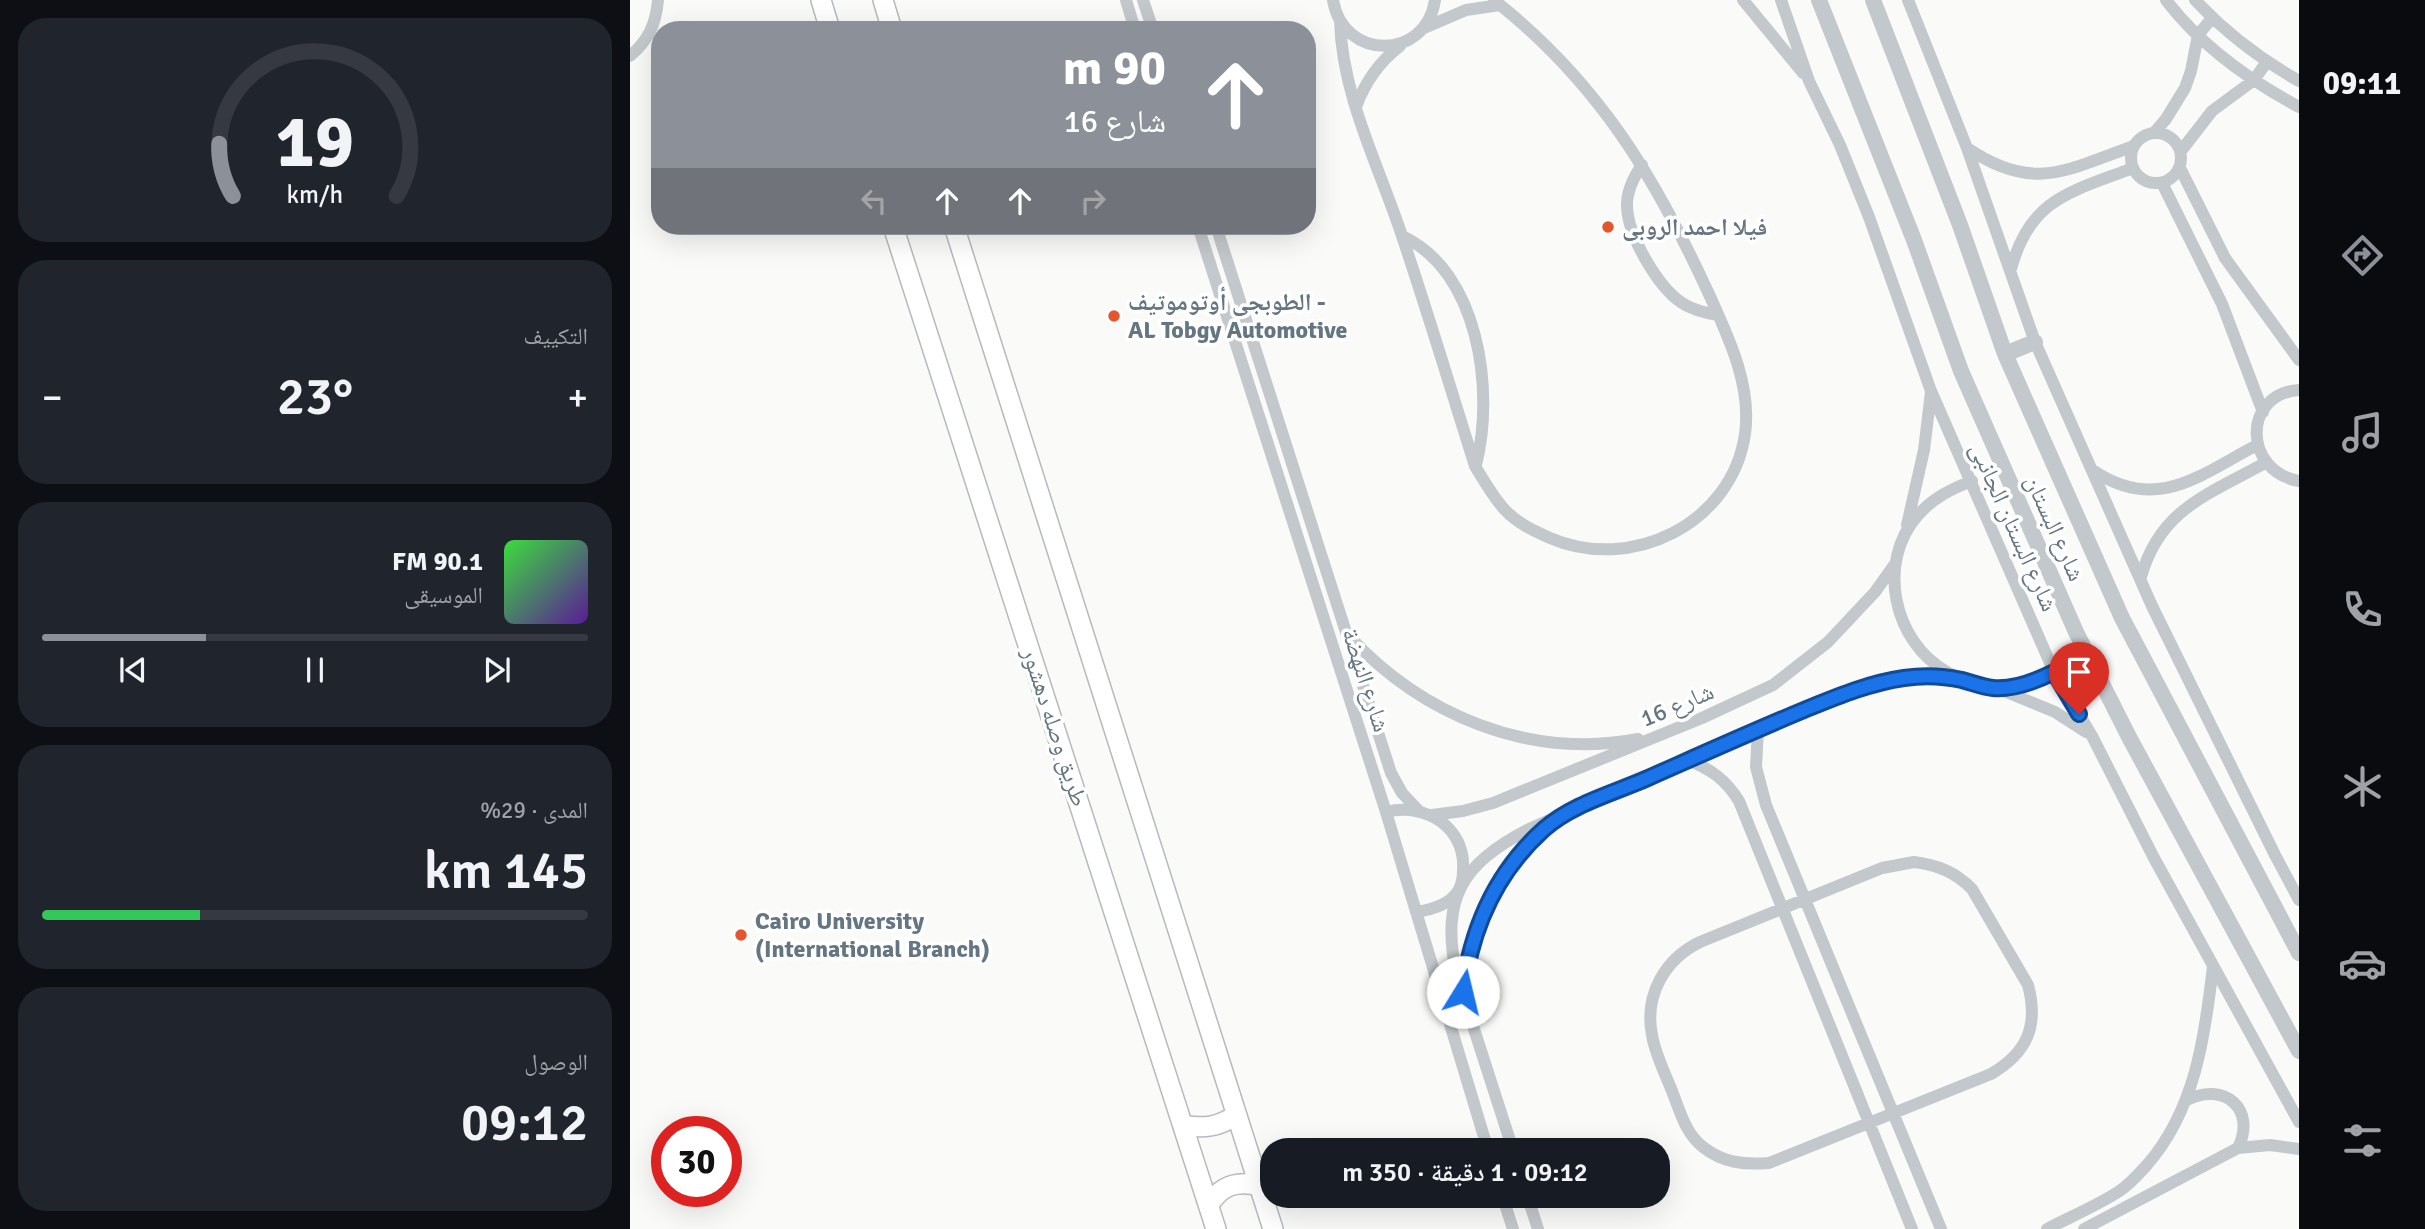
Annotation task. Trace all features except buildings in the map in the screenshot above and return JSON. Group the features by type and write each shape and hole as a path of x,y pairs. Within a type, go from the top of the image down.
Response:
{"main road":[{"path":"821,0 827,21"},
{"path":"883,0 889,21"},
{"name":"طريق وصله دهشور","path":"896,235 1216,1229"},
{"path":"957,235 1260,1186"},
{"path":"1183,1125 1205,1128 1217,1126 1236,1115"},
{"path":"1209,1205 1224,1187 1236,1183 1260,1186"},
{"path":"1267,1208 1273,1229"}],"street":[{"path":"656,21 658,0"},
{"path":"1126,0 1132,21"},
{"path":"1143,0 1150,21"},
{"path":"1424,28 1435,0"},
{"path":"1743,0 1809,81"},
{"name":"شارع البستان الجانبى","path":"1781,0 1809,81 1840,145 1869,217 1931,391 2054,672 2092,736 2154,859 2299,1122"},
{"name":"شارع البستان","path":"1819,0 1914,240 1961,371 2076,632 2129,737 2299,1051"},
{"name":"شارع البستان","path":"1873,0 1960,225 2006,354 2122,618 2293,929 2299,954"},
{"path":"1908,0 1967,148 2035,342 2152,606 2299,900"},
{"path":"2166,0 2198,35 2254,80 2299,107"},
{"path":"2195,0 2212,18 2266,62 2299,81"},
{"path":"1333,1 1340,21 1344,65 1356,107 1402,236 1475,466 1506,511 1521,523 1556,541 1595,549 1615,549 1653,542 1683,528 1709,508 1729,481 1745,434 1743,385 1718,315 1678,229 1617,127 1574,74 1526,26 1497,2 1455,13 1424,28 1406,41 1387,57 1372,75 1356,107"},
{"path":"2154,133 2185,88 2198,35 2212,18"},
{"path":"1340,21 1352,35 1369,44 1388,46 1406,41"},
{"path":"630,57 651,31"},
{"path":"2180,151 2212,111 2254,80 2266,62"},
{"path":"2180,167 2173,177 2162,183 2155,183 2142,179 2133,169 2131,153 2142,137 2154,133 2161,133 2174,140 2180,151 2180,167 2225,258 2299,360"},
{"path":"1967,148 2007,169 2052,174 2134,146"},
{"path":"1642,165 1631,183 1627,203 1629,223 1639,246 1651,268 1674,297 1695,310 1718,315"},
{"path":"2011,270 2023,235 2046,207 2060,196 2133,169"},
{"path":"2162,183 2222,304 2263,412"},
{"name":"شارع النهضة","path":"1201,235 1386,812 1484,1138"},
{"name":"شارع النهضة","path":"1219,235 1391,773 1402,793 1418,810"},
{"path":"1402,236 1429,251 1440,263 1459,294 1473,333 1481,371 1484,410 1475,466"},
{"path":"2006,354 2035,342"},
{"path":"2299,390 2282,394 2271,402 2263,412 2257,428 2257,445 2265,463 2280,476 2299,481"},
{"path":"1931,391 1919,479 1895,564 1894,592 1901,620 1915,645 1935,665 1960,680"},
{"path":"2093,470 2105,478 2134,489 2164,489 2178,486 2257,445"},
{"path":"2141,577 2154,542 2178,514 2189,504 2265,463"},
{"path":"1904,536 1916,517 1932,501 1951,489 1972,481"},
{"name":"شارع 16","path":"1432,815 1493,803 1702,718 1773,685 1801,665 1852,618 1895,564"},
{"path":"1331,639 1347,634 1370,659 1426,701 1457,717 1490,729 1547,741 1594,743 1628,741 1663,734"},
{"path":"1996,688 2036,681 2054,672"},
{"path":"1416,912 1442,904 1456,895 1467,877 1502,845 1530,829 1758,729 1850,691 1879,683 1906,677 1933,676 1996,688 2055,712 2092,736"},
{"path":"1758,729 1756,754 1762,792 1941,1229"},
{"path":"1687,760 1723,779 1739,801 1912,1229"},
{"path":"1386,812 1396,809 1418,810 1432,815 1451,831 1462,853 1462,878 1450,921 1454,964 1509,1138"},
{"path":"1463,992 1472,941 1492,893 1529,844 1560,816"},
{"path":"1914,862 1946,870 1960,878 1972,889 2028,985 2033,1011 2028,1037 2019,1052 2006,1065 1991,1074 1786,1158 1751,1165 1733,1163 1701,1146 1689,1133 1652,1036 1651,1002 1656,986 1675,958 1689,947 1804,899 1898,863 1914,862"},
{"path":"2047,1229 2120,1191 2137,1176 2166,1140 2187,1100 2198,1060 2213,966"},
{"path":"2187,1100 2198,1094 2211,1093 2223,1095 2234,1102 2245,1124 2244,1137 2238,1148"},
{"path":"2084,1229 2238,1148 2270,1145 2299,1149"},
{"path":"1506,1208 1513,1229"},
{"path":"1531,1208 1538,1227"}],"place":[{"name":"فيلا احمد الروبى","path":"1608,227"},
{"name":"الطوبجى أوتوموتيف - AL Tobgy Automotive","path":"1114,316"},
{"name":"Cairo University (International Branch)","path":"741,935"}],"route":[{"path":"1463,992 1469,951 1492,893 1529,844 1560,816 1850,691 1906,677 1933,676 1996,688 2036,681 2054,672 2079,714"}]}
